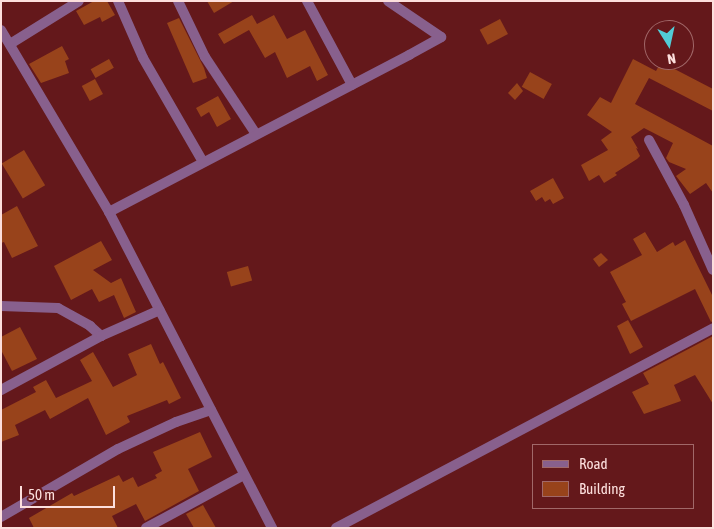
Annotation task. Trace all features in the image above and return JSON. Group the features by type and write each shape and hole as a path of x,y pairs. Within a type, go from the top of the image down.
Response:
{"street":[{"path":"10,44 79,1"},
{"path":"118,1 143,58 203,162"},
{"path":"178,1 205,57 256,134"},
{"path":"307,1 352,86"},
{"path":"109,212 256,134 352,86 441,36 388,1"},
{"path":"1,30 109,212 272,528"},
{"path":"649,140 684,205 713,270"},
{"path":"1,306 58,308 90,326 102,336"},
{"path":"1,390 102,336 160,310"},
{"path":"336,528 713,328"},
{"path":"1,517 118,449 176,422 211,410"},
{"path":"146,528 244,475"}],"building":[{"path":"94,1 107,1 115,15 102,22 100,17 84,25 76,11"},
{"path":"207,1 234,1 214,13"},
{"path":"252,15 257,24 274,15 287,39 305,30 328,75 317,81 310,66 287,78 275,52 265,58 249,30 224,44 218,34"},
{"path":"179,18 204,68 207,78 193,83 167,23"},
{"path":"500,19 508,34 488,45 480,30"},
{"path":"62,46 69,59 65,61 69,73 41,83 29,64"},
{"path":"109,59 114,68 95,78 91,69"},
{"path":"633,59 644,65 644,70 676,70 713,89 713,111 649,78 635,104 713,146 713,193 706,183 690,194 676,176 686,169 669,162 666,158 673,143 644,128 631,137 640,156 637,159 615,173 617,175 604,183 599,175 589,181 581,165 608,150 601,140 612,132 587,115 600,97 611,103"},
{"path":"530,72 552,84 544,99 522,87"},
{"path":"95,79 103,94 90,101 82,86"},
{"path":"517,83 523,91 515,100 508,93"},
{"path":"218,96 231,119 217,127 209,112 201,117 196,108"},
{"path":"24,150 45,185 23,199 2,163"},
{"path":"553,178 564,198 553,204 550,199 545,202 542,197 536,201 530,191"},
{"path":"17,206 38,246 12,258 4,242 1,243 1,215"},
{"path":"645,232 657,252 673,242 675,246 685,240 713,297 713,321 711,322 695,289 631,321 622,304 626,302 610,272 642,255 633,239"},
{"path":"101,241 112,260 93,270 111,283 121,278 136,312 124,318 114,295 99,302 92,289 71,300 54,266"},
{"path":"601,253 608,260 599,267 593,259"},
{"path":"248,266 252,280 231,286 227,272"},
{"path":"628,320 643,347 630,354 617,326"},
{"path":"20,327 37,359 12,371 1,350 1,337"},
{"path":"713,336 713,404 695,375 674,385 681,401 644,414 632,392 649,384 643,373"},
{"path":"151,344 160,364 163,362 181,398 169,404 167,400 127,416 130,422 106,435 88,398 50,419 45,410 15,425 19,435 1,442 1,410 36,392 33,387 46,380 56,398 92,381 80,360 93,352 113,387 137,375 128,354"},
{"path":"200,432 212,457 188,469 199,491 145,521 136,504 112,516 118,528 34,528 29,518 72,493 74,496 119,475 123,482 133,477 138,487 157,478 155,475 162,471 153,452"},
{"path":"203,505 216,528 194,528 186,514"}]}
